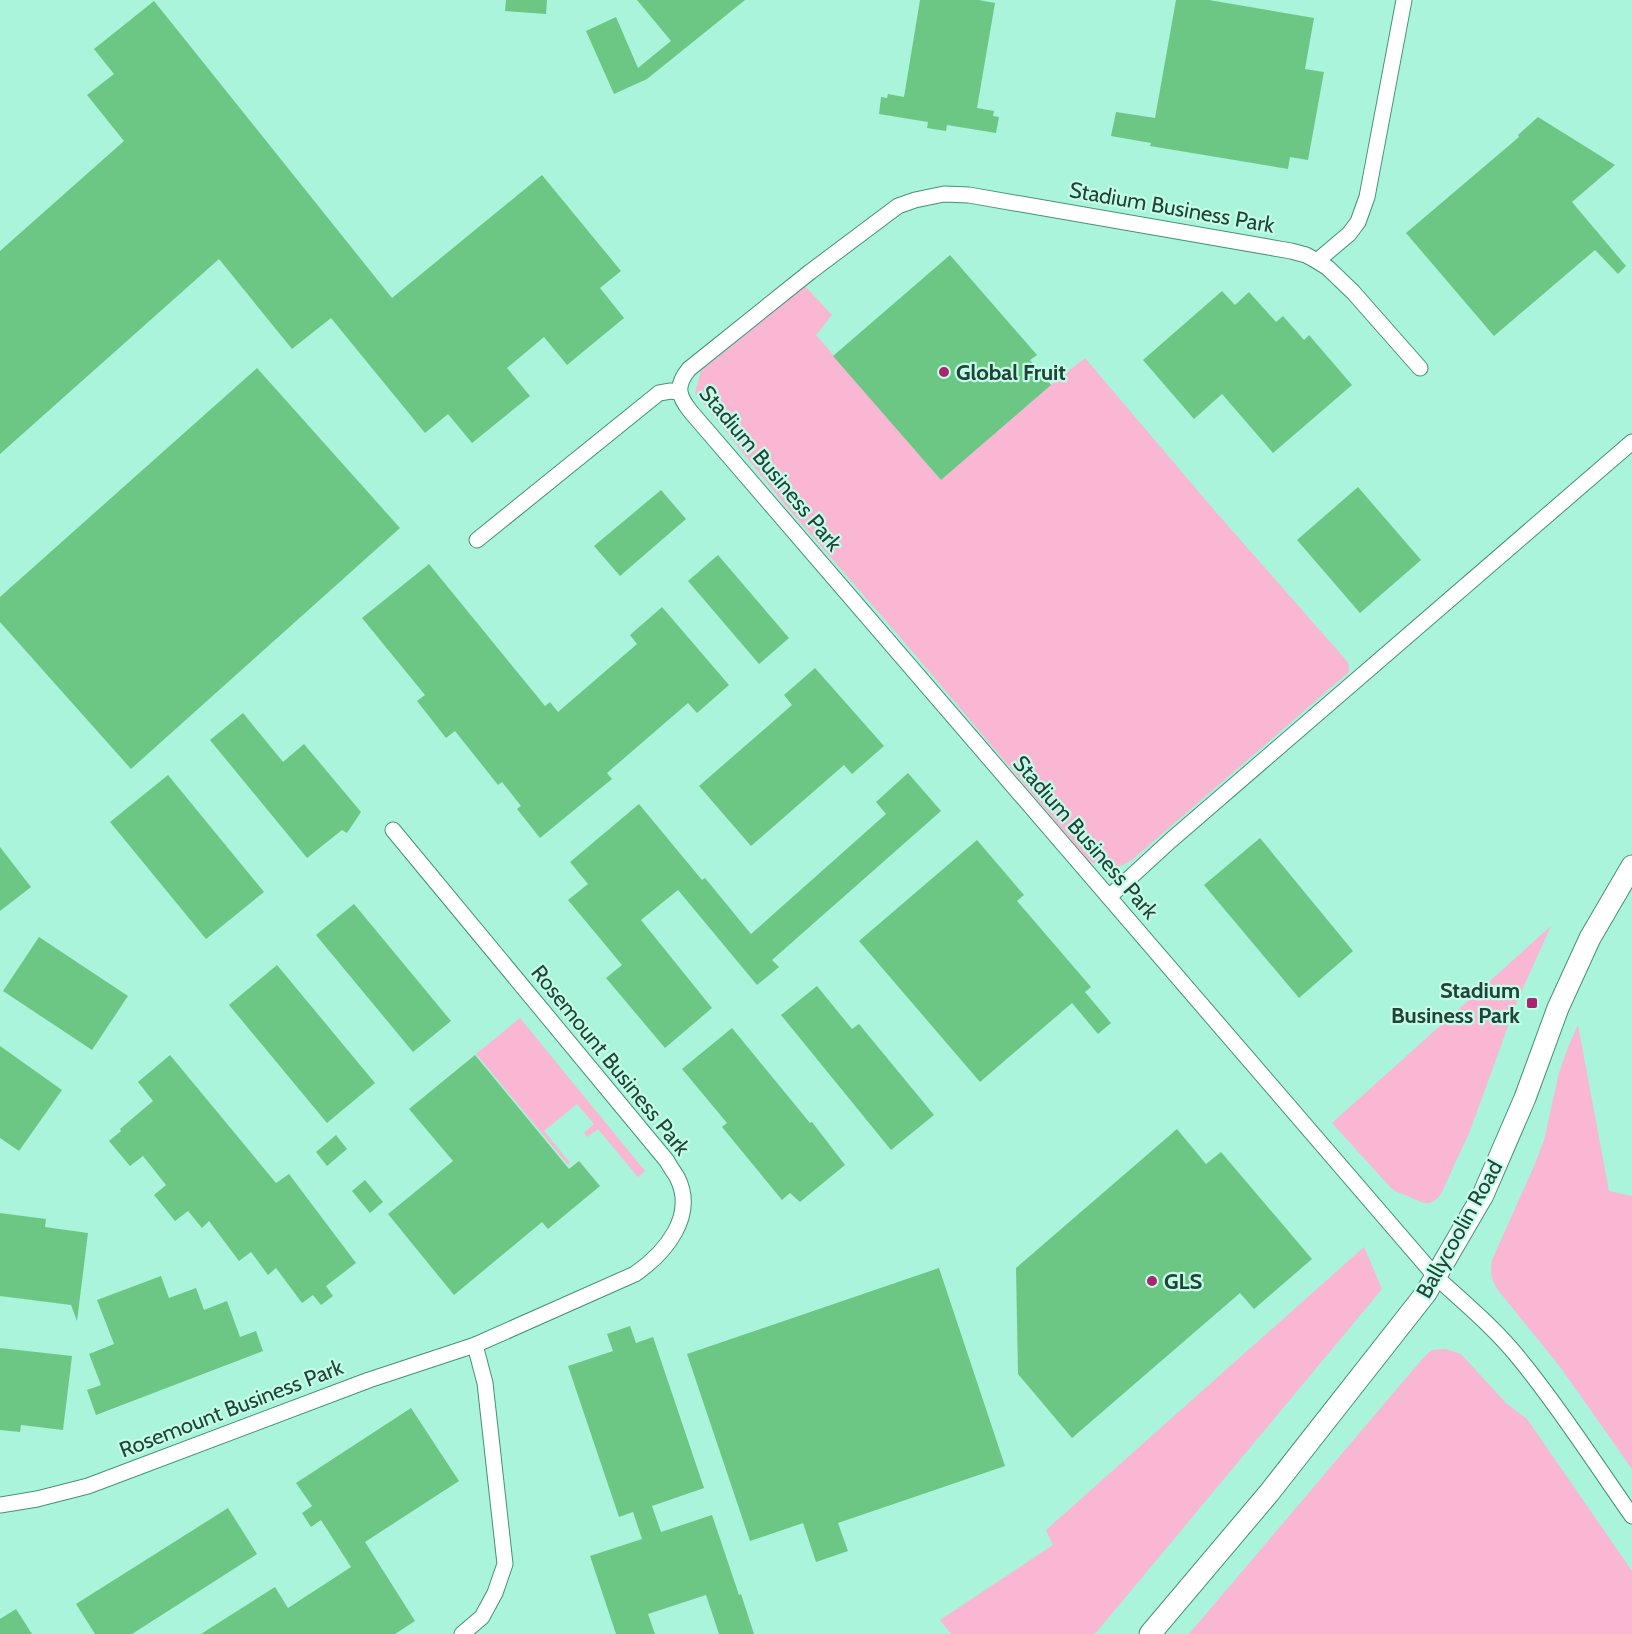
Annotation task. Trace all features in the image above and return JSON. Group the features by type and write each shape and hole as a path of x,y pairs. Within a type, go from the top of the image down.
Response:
{"street":[{"path":"1317,261 1349,234 1358,222 1367,197 1404,0"},
{"name":"Stadium Business Park","path":"1420,368 1353,292 1328,268 1306,255 969,195 945,194 898,206 810,272 689,369 682,378 678,392 684,404 1436,1277 1486,1321 1522,1361 1632,1516"},
{"path":"477,540 659,393 678,392"},
{"path":"1108,897 1632,442"},
{"name":"Rosemount Business Park","path":"0,1504 37,1499 88,1486 369,1380 475,1345 635,1274 661,1253 678,1226 683,1212 682,1195 678,1178 667,1161 393,831"},
{"name":"Ballycoolin Road","path":"1150,1634 1269,1492 1426,1293 1483,1196 1526,1098 1558,1008 1590,938 1632,866"},
{"path":"462,1634 482,1617 495,1593 505,1564 485,1383 475,1345"}],"shaded area":[{"path":"805,286 832,315 816,335 941,480 1085,358 1346,660 1349,672 1132,860 1110,868 1089,861 780,499 695,393 701,371"},
{"path":"1551,926 1518,999 1470,1131 1441,1194 1427,1203 1392,1189 1332,1123"},
{"path":"520,1018 645,1171 638,1177 598,1129 587,1137 584,1133 594,1124 577,1104 544,1131 570,1163 568,1165 476,1054"},
{"path":"1578,1025 1609,1191 1632,1196 1632,1469 1561,1368 1498,1290 1491,1272 1492,1260 1544,1140 1559,1073"},
{"path":"1364,1247 1382,1289 1095,1634 951,1634 940,1620 1053,1545 1046,1530"},
{"path":"1446,1349 1461,1354 1506,1403 1527,1419 1632,1571 1632,1634 1189,1634 1424,1357 1432,1350"}],"building":[{"path":"506,0 547,0 546,14 505,11"},
{"path":"637,0 745,0 647,79 614,94 586,31 616,17 638,68 671,41"},
{"path":"920,0 979,0 995,3 977,108 994,111 993,116 999,117 996,133 947,125 946,131 927,128 928,122 879,114 881,97 887,98 888,94 904,97"},
{"path":"1176,0 1209,0 1314,18 1305,69 1324,72 1308,160 1290,157 1288,169 1150,146 1151,143 1111,136 1116,112 1155,118"},
{"path":"154,1 392,298 542,175 621,271 600,288 624,318 567,365 544,337 507,368 530,396 472,443 448,414 425,433 331,318 292,349 219,259 0,454 0,251 124,141 87,95 114,74 94,49"},
{"path":"1538,117 1615,165 1572,202 1626,266 1618,274 1595,250 1494,336 1406,233 1519,137 1518,135"},
{"name":"Global Fruit","path":"950,255 1037,355 1030,360 1051,385 941,480 833,356"},
{"path":"1222,291 1235,305 1249,292 1276,322 1283,316 1304,340 1309,335 1352,385 1273,453 1222,394 1194,419 1143,360"},
{"path":"257,368 400,528 131,769 0,622 0,597"},
{"path":"1358,487 1421,560 1360,613 1297,540"},
{"path":"661,490 686,519 620,576 594,546"},
{"path":"718,555 789,638 759,664 688,581"},
{"path":"429,564 545,706 550,702 558,712 637,644 630,635 662,607 729,685 697,713 688,703 607,773 612,779 540,838 517,809 521,806 502,782 498,785 455,731 446,738 417,701 425,695 362,618"},
{"path":"815,668 884,746 852,774 844,765 751,846 699,786 792,705 784,695"},
{"path":"243,713 283,762 304,744 361,812 347,833 342,830 307,858 210,740"},
{"path":"908,773 941,811 772,960 779,967 757,985 678,890 641,920 712,1008 665,1048 606,978 622,965 568,900 588,884 570,862 639,804 702,880 705,878 751,934 886,814 876,802"},
{"path":"168,775 264,892 206,939 110,822"},
{"path":"1260,838 1353,951 1299,998 1204,885"},
{"path":"977,840 1024,895 1017,901 1091,987 1085,992 1111,1023 1098,1034 1072,1003 980,1082 859,941"},
{"path":"0,847 31,887 0,911"},
{"path":"354,904 451,1021 413,1052 316,935"},
{"path":"39,937 128,996 92,1050 3,991"},
{"path":"277,965 375,1083 327,1123 229,1005"},
{"path":"817,986 852,1029 859,1024 934,1115 891,1150 781,1015"},
{"path":"732,1028 810,1123 812,1122 845,1165 800,1202 790,1193 782,1200 722,1127 727,1123 682,1069"},
{"path":"0,1046 62,1090 19,1151 0,1138"},
{"path":"170,1055 276,1183 289,1174 356,1263 326,1286 333,1296 321,1305 313,1295 302,1303 276,1268 268,1275 251,1252 239,1261 209,1221 202,1228 188,1211 175,1221 154,1195 166,1185 143,1156 130,1166 109,1141 153,1101 138,1082"},
{"path":"475,1055 569,1169 579,1161 600,1186 548,1229 542,1222 454,1295 388,1214 453,1161 409,1109"},
{"name":"GLS","path":"1177,1129 1206,1164 1221,1152 1312,1259 1254,1309 1240,1293 1072,1438 1018,1374 1016,1268"},
{"path":"336,1135 347,1149 327,1166 316,1152"},
{"path":"365,1180 383,1202 370,1213 352,1191"},
{"path":"0,1213 46,1219 45,1227 88,1233 77,1321 71,1305 0,1296"},
{"path":"939,1268 1005,1466 838,1523 848,1551 816,1562 803,1523 750,1541 687,1354"},
{"path":"161,1276 169,1298 196,1288 204,1310 227,1301 240,1337 256,1331 263,1351 96,1415 87,1390 101,1385 89,1354 114,1344 97,1300"},
{"path":"630,1326 636,1343 653,1337 704,1488 652,1506 661,1532 712,1515 754,1634 719,1634 706,1595 648,1614 655,1634 616,1634 590,1556 642,1539 633,1512 619,1517 568,1366 613,1351 607,1334"},
{"path":"0,1348 72,1356 63,1430 21,1425 20,1432 0,1430"},
{"path":"411,1408 459,1481 365,1542 415,1621 395,1634 201,1634 275,1587 288,1608 351,1567 321,1520 311,1527 302,1513 312,1506 296,1483"},
{"path":"228,1508 257,1554 132,1634 95,1634 76,1604"},
{"path":"16,1609 32,1634 0,1634 0,1619"}],"place":[{"name":"Global Fruit","path":"944,372"},
{"name":"Stadium Business Park","path":"1532,1003"},
{"name":"GLS","path":"1152,1281"}]}
